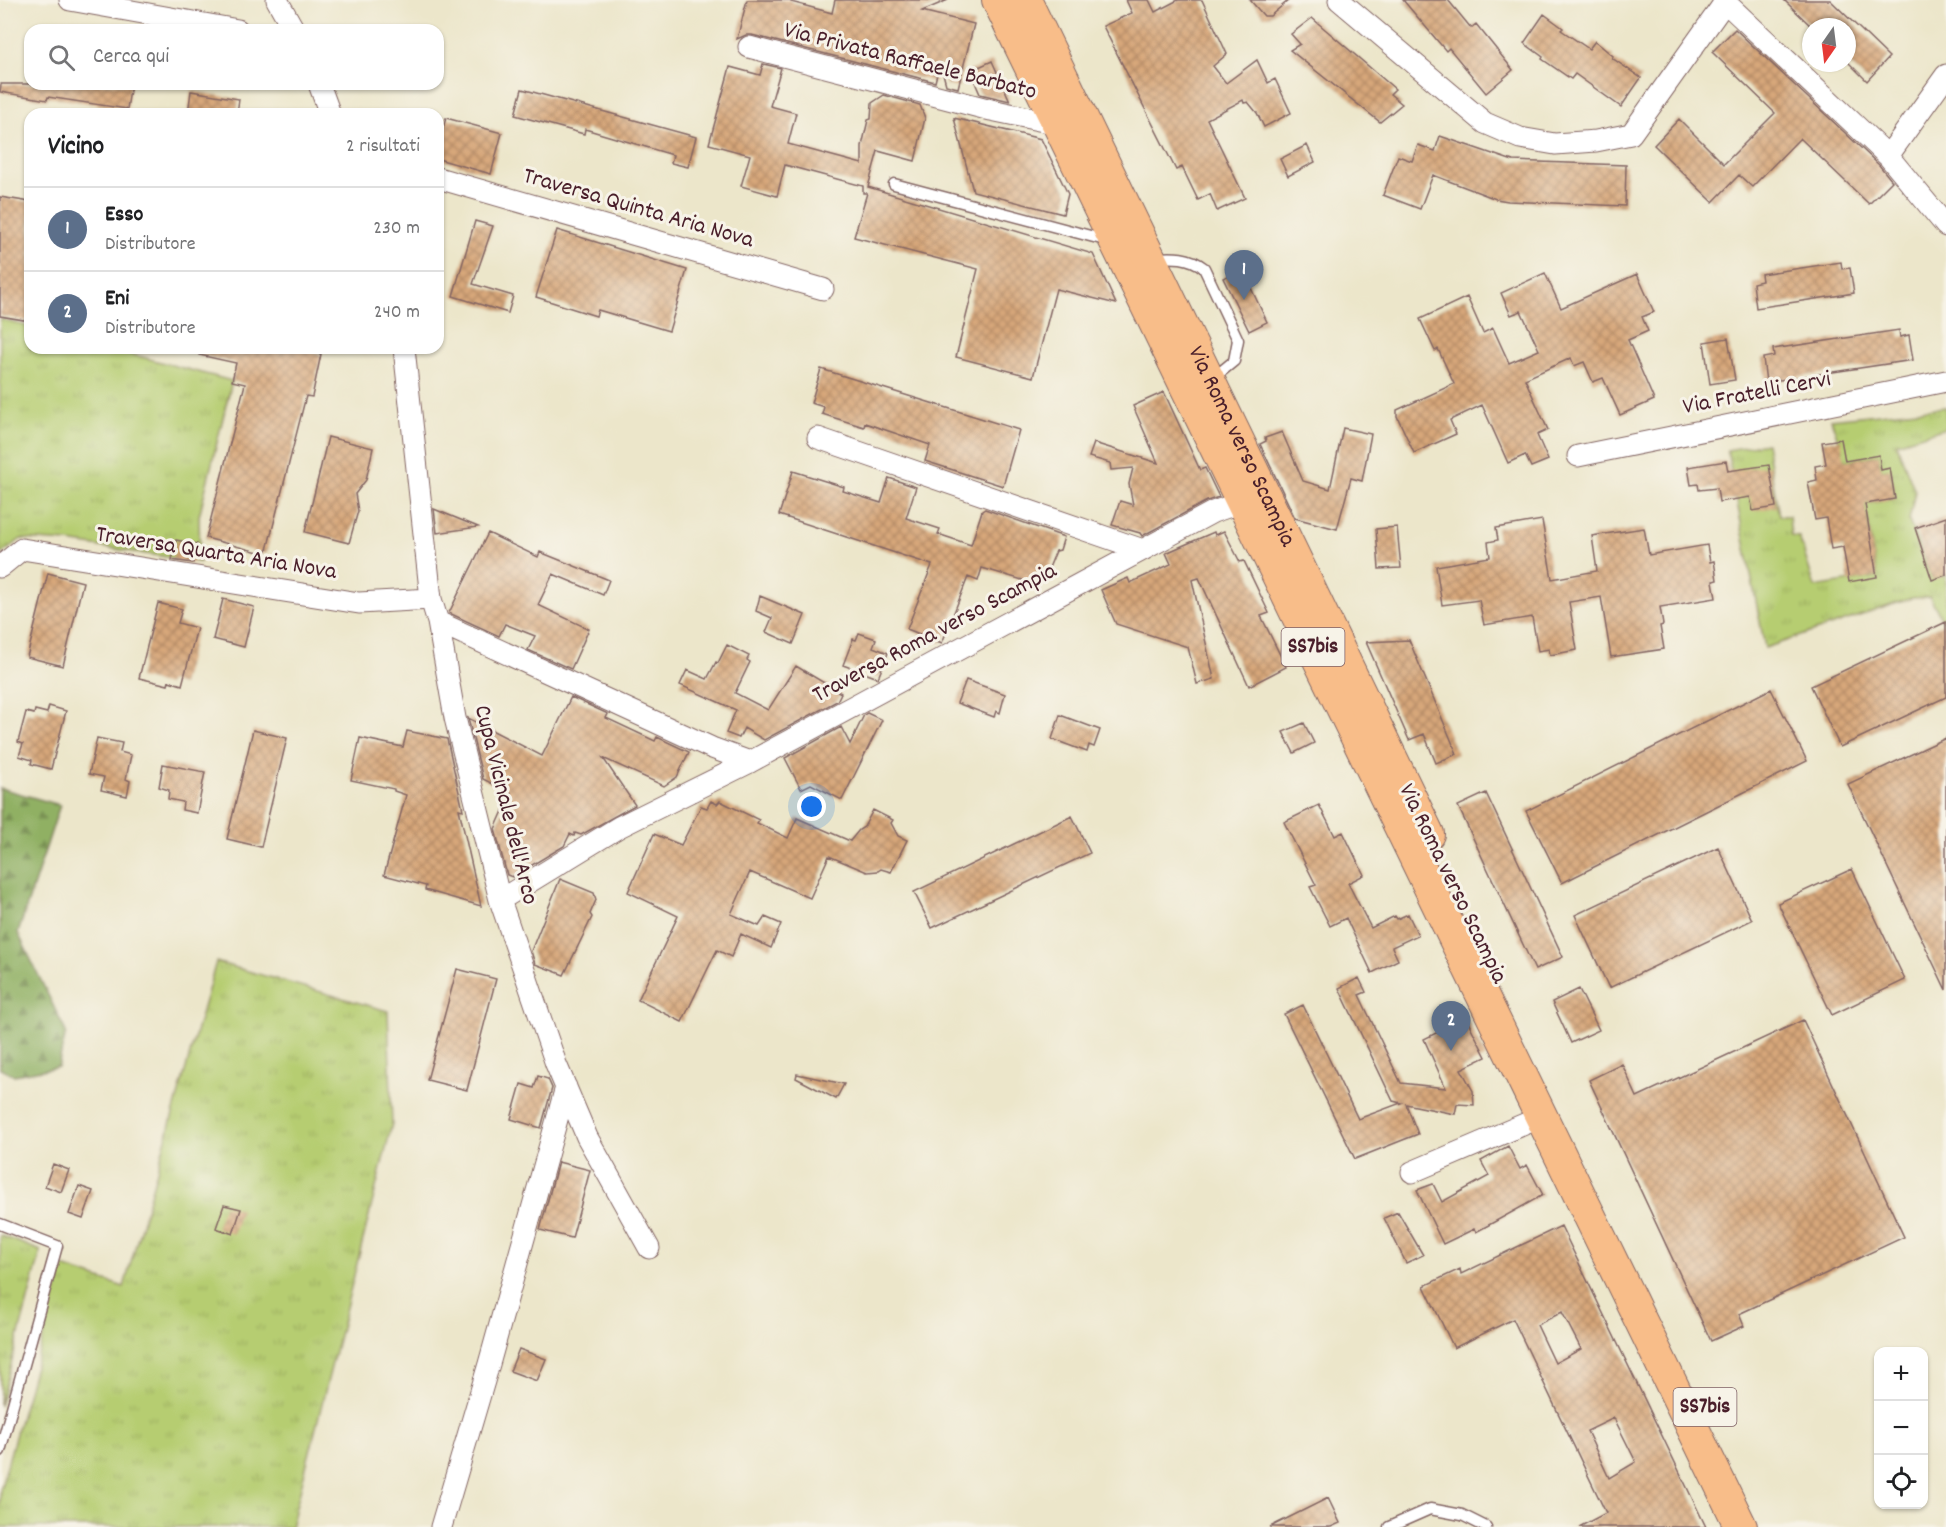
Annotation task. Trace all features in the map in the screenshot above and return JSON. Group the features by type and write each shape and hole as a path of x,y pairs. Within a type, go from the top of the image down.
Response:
{"main road":[{"name":"Via Roma verso Scampia","path":"998,0 1058,124 1133,245 1209,381 1551,1113 1741,1527"},
{"name":"Via Roma verso Scampia","path":"1025,0 1133,245 1242,502 1763,1527"}],"street":[{"path":"70,0 204,24"},
{"path":"277,0 291,24"},
{"path":"1339,0 1485,123 1520,138 1555,144 1596,141 1631,134 1724,1 1888,156 1946,226"},
{"name":"Via Privata Raffaele Barbato","path":"749,47 991,110 1058,124"},
{"path":"1888,156 1946,75"},
{"path":"321,90 328,108"},
{"name":"Traversa Quinta Aria Nova","path":"444,180 823,290"},
{"name":"Cupa Vicinale dell'Arco","path":"405,354 431,599 438,622 455,718 501,900 566,1088 587,1137 649,1248"},
{"name":"Via Fratelli Cervi","path":"1578,456 1946,381"},
{"path":"818,438 1143,550"},
{"name":"Traversa Roma verso Scampia","path":"501,900 619,827 750,762 1213,512 1242,502"},
{"name":"Traversa Quarta Aria Nova","path":"0,567 22,549 359,603 431,599"},
{"path":"438,622 712,748 750,762"},
{"path":"441,1527 566,1088"},
{"path":"1412,1172 1551,1113"}],"lane":[{"path":"894,184 1195,261 1204,268 1238,340 1234,361 1209,381"},
{"path":"0,1224 57,1246 0,1451"},
{"path":"1389,1527 1430,1509 1462,1515 1486,1527"}],"green space":[{"path":"0,319 24,325 24,354 131,354 232,381 199,516 200,562 68,542 21,539 0,555"},
{"path":"1946,407 1946,428 1896,443 1915,491 1909,521 1932,579 1946,575 1946,623 1930,597 1912,598 1765,648 1727,450 1766,443 1779,516 1789,516 1791,536 1799,537 1815,587 1877,577 1867,515 1853,506 1895,499 1890,469 1881,470 1878,455 1845,461 1831,419"},
{"path":"0,788 60,805 18,933 66,1032 58,1067 14,1075 0,1069"},
{"path":"216,962 388,1011 392,1124 291,1527 0,1527 0,1490 63,1267 124,1287"},
{"path":"0,1235 41,1251 0,1406"}],"building":[{"path":"747,0 791,0 791,2 832,13 835,0 948,0 922,11 974,24 958,88 946,85 940,62 935,82 752,35 737,39"},
{"path":"1126,0 1149,0 1155,12 1178,0 1202,0 1227,54 1213,66 1226,83 1257,60 1268,83 1275,79 1291,113 1264,127 1257,113 1248,102 1244,103 1243,100 1207,119 1245,198 1217,211 1210,194 1198,200 1182,167 1176,170 1103,26 1132,13"},
{"path":"1250,0 1289,0 1270,16 1264,16"},
{"path":"1403,0 1448,0 1471,28 1476,24 1513,70 1486,93 1449,48 1446,51"},
{"path":"1784,0 1830,0 1849,18 1803,18"},
{"path":"1544,14 1563,28 1561,30 1589,49 1595,41 1613,56 1612,58 1641,78 1621,107 1575,74 1571,79 1524,43"},
{"path":"1312,18 1395,89 1390,94 1402,104 1380,122 1290,50 1300,44 1291,34"},
{"path":"1856,25 1889,57 1867,81 1856,70"},
{"path":"1735,29 1879,165 1892,181 1869,204 1800,138 1752,187 1739,175 1713,202 1654,145 1679,119 1724,164 1775,113 1712,52"},
{"path":"992,61 1010,101 980,94 970,71"},
{"path":"763,64 781,68 770,106 796,113 788,144 862,164 862,146 868,120 871,119 872,103 884,95 920,105 925,118 915,161 878,151 868,187 1093,254 1116,304 1056,289 1033,377 956,357 978,269 854,237 867,193 863,193 863,186 785,165 777,196 741,186 750,155 709,144 730,67 760,75"},
{"path":"1,84 24,84 24,90 130,90 127,108 48,97 47,100 0,92"},
{"path":"522,89 696,137 688,167 671,163 673,155 585,129 584,134 515,115"},
{"path":"191,91 239,99 238,108 189,108"},
{"path":"446,118 502,133 491,174 444,161"},
{"path":"954,118 1041,139 1068,194 1063,214 973,191"},
{"path":"1440,136 1513,161 1626,165 1625,206 1508,201 1496,199 1433,175 1420,209 1383,195 1398,156 1412,161 1418,145 1435,151"},
{"path":"1307,145 1315,162 1288,176 1280,159"},
{"path":"0,197 24,201 24,320 0,316"},
{"path":"475,221 493,226 473,284 513,296 508,313 453,296"},
{"path":"557,230 687,270 669,331 598,310 596,316 536,297"},
{"path":"1841,262 1842,269 1850,268 1854,293 1756,308 1753,283 1762,281 1761,274"},
{"path":"1242,269 1267,322 1249,331 1223,278"},
{"path":"1545,273 1561,308 1637,274 1654,312 1642,317 1648,331 1628,340 1654,400 1620,415 1603,378 1593,382 1584,362 1574,366 1571,358 1525,379 1548,430 1537,435 1548,460 1531,467 1525,455 1508,463 1482,405 1450,420 1456,434 1414,453 1397,416 1397,410 1454,384 1438,349 1435,351 1420,319 1467,297 1483,333 1493,328 1509,363 1539,350 1521,311 1511,315 1501,293"},
{"path":"1899,330 1900,337 1909,335 1913,360 1766,382 1763,358 1774,356 1773,349"},
{"path":"1728,338 1735,380 1710,384 1704,342"},
{"path":"321,354 312,397 306,396 266,554 206,538 245,384 232,381 236,363 199,355"},
{"path":"821,369 1019,430 1003,486 925,461 930,445 865,423 864,427 822,414 824,407 811,403"},
{"path":"1164,392 1200,470 1205,468 1219,497 1207,501 1142,536 1140,533 1112,525 1120,501 1133,505 1129,484 1133,468 1111,470 1110,463 1089,457 1094,443 1158,463 1133,406"},
{"path":"1343,428 1371,434 1362,481 1351,478 1337,529 1295,518 1260,444 1266,441 1265,438 1282,432 1303,481 1330,489"},
{"path":"328,437 373,448 366,480 355,494 358,511 349,543 305,532"},
{"path":"1841,439 1845,461 1879,455 1881,470 1890,468 1895,499 1865,504 1877,577 1849,582 1843,547 1831,549 1826,518 1815,520 1808,482 1817,480 1815,466 1826,464 1822,442"},
{"path":"1726,461 1728,471 1769,465 1776,507 1753,511 1750,497 1719,502 1717,488 1699,490 1698,484 1691,485 1688,467"},
{"path":"793,471 844,487 843,491 881,503 889,478 916,487 906,518 940,529 938,534 971,545 982,511 985,509 1064,537 1060,550 1056,551 1046,575 1038,579 1029,582 982,568 978,581 968,577 942,643 907,629 932,565 779,515"},
{"path":"434,509 478,527 437,533"},
{"path":"1946,517 1946,575 1932,580 1915,528"},
{"path":"1542,520 1552,579 1597,571 1592,536 1644,528 1649,555 1707,545 1710,562 1714,561 1717,580 1713,581 1716,598 1660,607 1663,625 1660,626 1664,649 1611,657 1601,597 1569,602 1577,650 1550,655 1549,649 1538,651 1532,617 1484,625 1479,600 1442,605 1436,566 1490,557 1488,542 1498,540 1496,528"},
{"path":"1397,527 1401,568 1379,569 1376,529"},
{"path":"1224,531 1240,562 1244,561 1269,613 1261,616 1286,667 1249,686 1199,578 1192,580 1214,679 1197,684 1188,647 1116,624 1101,590 1128,578 1130,583 1171,564 1166,553 1214,532 1215,535"},
{"path":"488,533 538,557 540,552 609,580 603,595 553,574 538,605 589,629 571,669 528,650 535,636 505,624 499,636 449,613"},
{"path":"176,540 197,544 193,563 172,560"},
{"path":"48,573 83,582 63,666 27,657"},
{"path":"760,596 805,615 793,644 766,632 772,618 756,611"},
{"path":"223,599 254,607 244,647 213,639"},
{"path":"158,603 182,609 178,623 197,628 182,685 169,681 168,685 139,678"},
{"path":"1946,622 1946,697 1840,747 1811,686"},
{"path":"859,633 876,639 873,647 888,653 878,678 843,665 853,639 856,640"},
{"path":"1409,640 1457,754 1436,763 1424,734 1409,740 1366,642"},
{"path":"727,645 749,656 747,660 750,662 735,693 768,710 796,666 841,693 837,701 764,740 744,728 739,738 726,733 736,710 680,685 687,670 707,679"},
{"path":"966,680 1005,694 1000,713 996,711 994,717 957,703"},
{"path":"1771,689 1807,761 1562,883 1526,811"},
{"path":"571,697 608,714 606,718 655,741 657,737 689,752 677,777 664,786 603,758 635,805 581,835 570,834 564,846 512,877 507,875 495,829 511,793 483,779 468,718 542,756"},
{"path":"49,706 66,711 51,769 31,764 32,760 19,756 23,744 18,742 26,712 34,714 35,710 47,713"},
{"path":"867,713 882,720 842,800 811,784 801,789 785,758 841,727 850,744"},
{"path":"1060,715 1100,730 1094,747 1089,745 1087,752 1052,739"},
{"path":"1304,723 1314,743 1294,753 1283,732"},
{"path":"253,730 287,738 261,847 227,839"},
{"path":"407,731 447,739 463,810 459,809 481,906 425,890 426,886 384,875 406,795 394,789 351,780 360,738 403,747"},
{"path":"97,738 122,743 120,752 131,755 126,779 130,781 127,796 101,790 104,777 89,774"},
{"path":"1946,738 1946,990 1848,784"},
{"path":"163,764 205,772 197,813 182,810 183,802 168,799 169,790 159,787"},
{"path":"1486,793 1563,957 1535,970 1458,806"},
{"path":"711,801 717,804 720,801 759,820 757,823 788,838 797,818 850,841 864,827 873,810 893,820 891,823 898,836 907,840 891,872 881,869 867,872 829,856 810,898 750,872 731,914 759,926 765,917 781,924 771,948 741,934 731,957 717,950 682,1022 638,1000 678,916 628,892 654,834 681,845 701,806 707,808"},
{"path":"1319,805 1335,836 1343,832 1364,875 1348,883 1371,928 1395,916 1397,919 1408,914 1418,935 1392,947 1398,960 1372,973 1346,918 1330,926 1310,887 1316,885 1284,822"},
{"path":"1072,816 1090,853 932,928 914,892"},
{"path":"1718,847 1752,920 1609,988 1575,915"},
{"path":"1852,869 1905,980 1832,1015 1778,903"},
{"path":"560,879 594,893 596,900 590,914 592,917 564,975 535,964 531,951"},
{"path":"457,969 496,979 467,1090 427,1080"},
{"path":"1359,978 1366,992 1359,995 1401,1083 1446,1088 1424,1039 1466,1018 1486,1057 1461,1069 1473,1091 1474,1105 1457,1104 1455,1114 1406,1104 1418,1134 1355,1159 1284,1014 1303,1005 1358,1119 1401,1103 1393,1101 1339,988"},
{"path":"1579,989 1599,1030 1571,1043 1552,1002"},
{"path":"1803,1020 1904,1237 1739,1314 1744,1326 1711,1341 1589,1080 1622,1064 1637,1097"},
{"path":"797,1074 844,1084 836,1099 796,1078"},
{"path":"538,1076 548,1079 552,1088 541,1128 511,1119 521,1084 534,1088"},
{"path":"1508,1146 1520,1169 1527,1165 1543,1195 1476,1232 1474,1229 1443,1244 1417,1190 1433,1184 1442,1202 1489,1176 1481,1161"},
{"path":"558,1162 590,1170 572,1238 540,1230"},
{"path":"53,1164 69,1170 61,1192 45,1186"},
{"path":"79,1186 93,1191 83,1219 69,1214"},
{"path":"224,1205 241,1209 233,1234 216,1228"},
{"path":"1398,1212 1423,1255 1406,1263 1384,1218"},
{"path":"1561,1226 1706,1527 1579,1527 1606,1513 1513,1319 1454,1348 1424,1286 1460,1269 1461,1274","holes":["1562,1312 1581,1349 1555,1363 1537,1325","1614,1418 1636,1462 1609,1478 1587,1431"]},
{"path":"519,1349 546,1359 537,1381 510,1371"},
{"path":"1328,1498 1340,1523 1331,1527 1270,1527"}],"place":[{"name":"Esso","path":"1244,300"},
{"name":"Eni","path":"1451,1051"}]}
